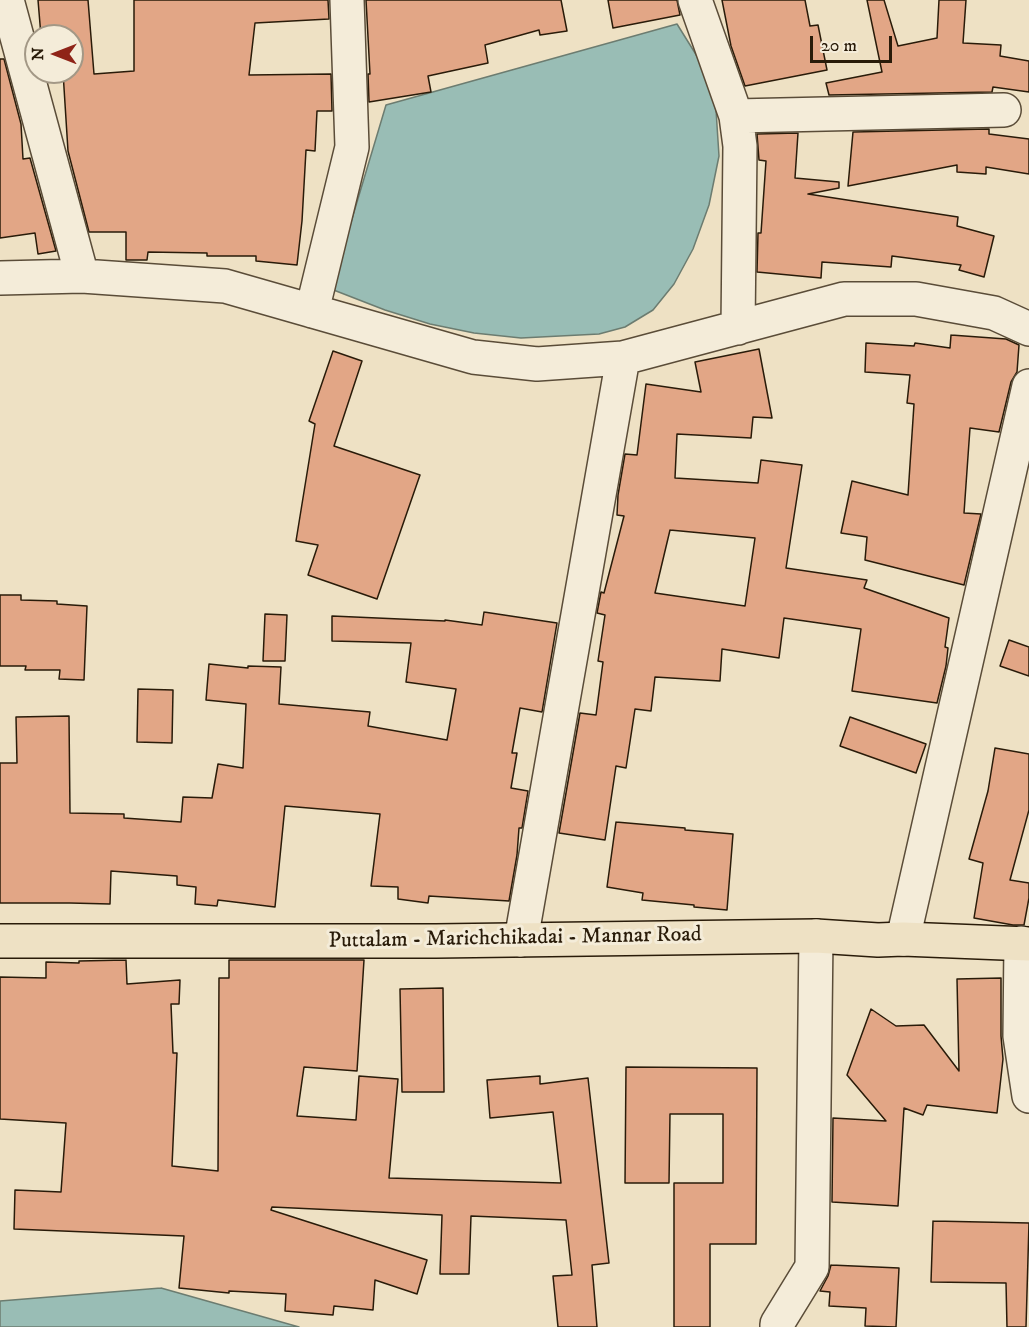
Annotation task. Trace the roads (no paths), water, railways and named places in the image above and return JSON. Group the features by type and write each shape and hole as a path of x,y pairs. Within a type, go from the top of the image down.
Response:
{"main road":[{"name":"Puttalam - Marichchikadai - Mannar Road","path":"0,941 520,940 816,936 1025,944"}],"street":[{"path":"7,0 82,276"},
{"path":"312,311 352,147 347,0"},
{"path":"695,0 736,116 740,146 738,328"},
{"path":"736,116 1004,110"},
{"path":"0,278 82,276 225,286 473,357 537,364 623,358 844,299 916,298 994,313 1029,329"},
{"path":"520,940 623,358"},
{"path":"903,939 1029,386"},
{"path":"777,1327 812,1267 816,936"},
{"path":"1025,944 1020,1036 1029,1096"}],"water":[{"path":"677,24 705,69 716,110 719,156 709,205 693,249 674,284 653,310 625,327 599,334 521,338 474,333 430,324 331,289 386,105"},
{"path":"161,1288 299,1327 0,1327 0,1301"}]}
